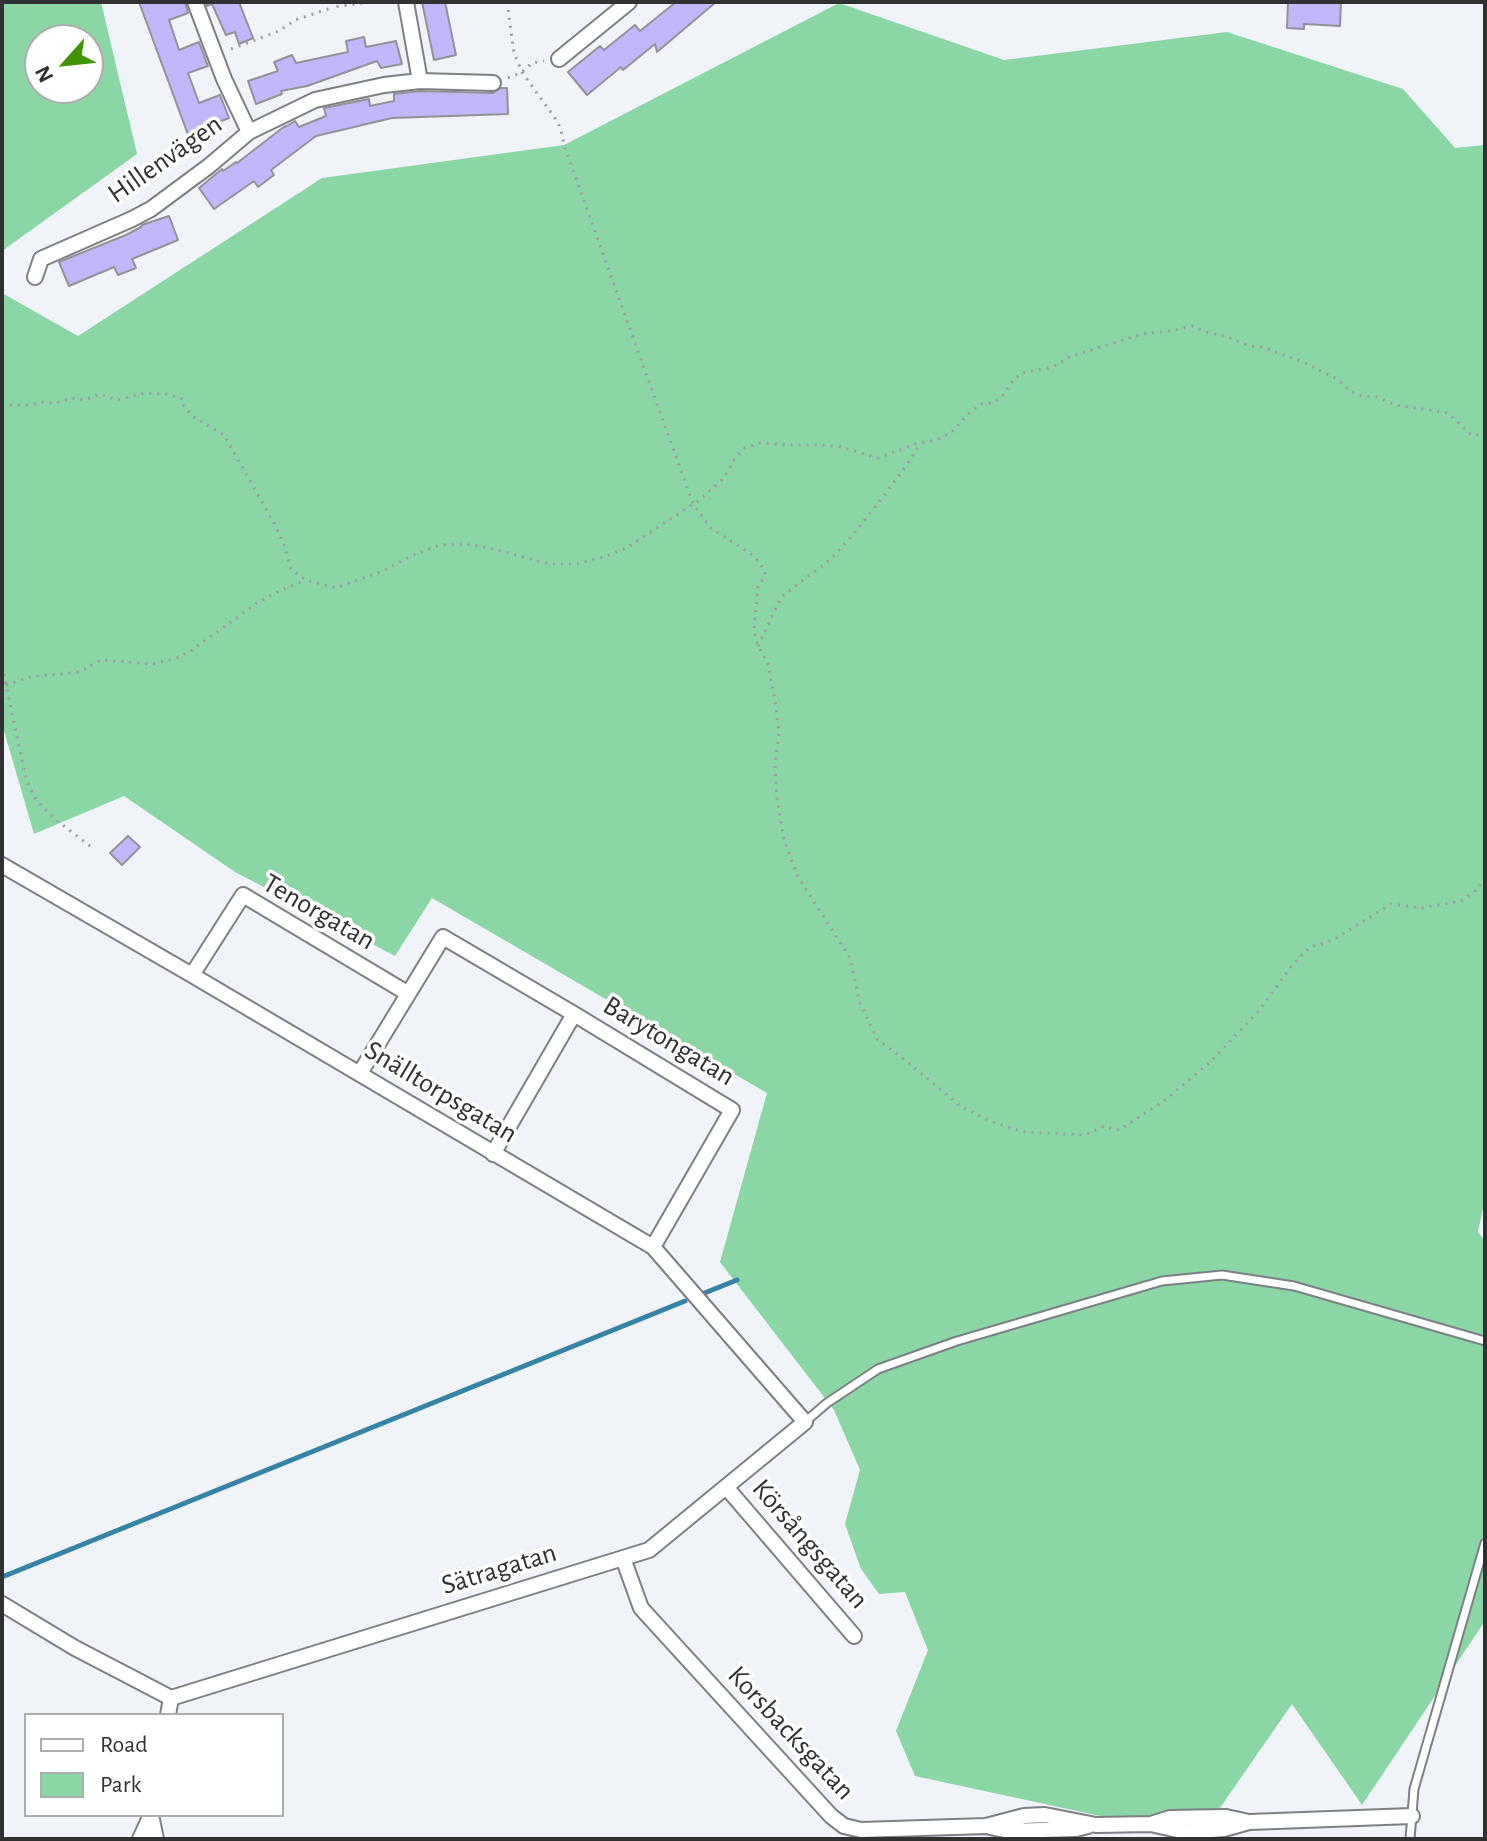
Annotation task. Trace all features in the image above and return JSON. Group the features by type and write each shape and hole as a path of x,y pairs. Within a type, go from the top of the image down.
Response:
{"street":[{"name":"Hillenvägen","path":"195,2 249,132"},
{"path":"406,2 420,81"},
{"path":"559,59 629,2"},
{"name":"Hillenvägen","path":"35,277 41,259 151,209 249,132 315,100 384,85 420,81 493,83"},
{"name":"Snälltorpsgatan","path":"2,865 653,1247 805,1422"},
{"name":"Tenorgatan","path":"192,975 243,895 407,993"},
{"name":"Barytongatan","path":"407,993 443,937 732,1110 653,1247"},
{"path":"360,1073 407,993"},
{"path":"493,1154 574,1014"},
{"name":"Sätragatan","path":"171,1698 649,1550 805,1422"},
{"name":"Körsångsgatan","path":"726,1487 854,1636"},
{"name":"Korsbacksgatan","path":"623,1558 641,1608 844,1826 861,1830 986,1826 1009,1831 1151,1824 1186,1832 1224,1829 1249,1822 1412,1816"},
{"path":"2,1604 75,1648 171,1698 168,1713"},
{"path":"140,1839 150,1817"},
{"path":"151,1817 156,1839"}],"lane":[{"path":"805,1422 827,1403 878,1369 957,1341 1162,1281 1222,1275 1294,1286 1485,1341"},
{"path":"1410,1839 1414,1789 1485,1543"}],"path":[{"path":"215,55 279,31 295,20 333,4 369,2"},
{"path":"507,2 514,53 522,72 557,121 693,504 711,528 754,556 764,569 765,575 758,586 755,604 754,630 768,664 779,732 775,765 784,840 798,877 850,958 860,1003 877,1039 959,1105 990,1121 1023,1132 1085,1135 1104,1126 1119,1130 1164,1101 1219,1053 1258,1012 1293,964 1310,947 1333,940 1391,904 1422,908 1461,901 1485,879"},
{"path":"493,83 522,72 532,63 559,59"},
{"path":"2,405 54,404 71,398 85,400 100,394 117,400 144,393 167,394 183,399 192,416 224,435 275,525 291,569 306,580 335,588 383,571 439,545 467,544 549,564 576,564 607,556 628,547 693,504 724,478 735,458 745,448 759,443 841,447 878,458 952,432 971,411 1002,397 1021,373 1053,367 1069,357 1142,334 1192,326 1301,361 1337,379 1361,396 1448,413 1471,435 1485,435"},
{"path":"758,646 781,597 831,559 899,476 921,443"},
{"path":"6,685 30,677 79,672 101,660 152,664 175,659 257,603 306,580"},
{"path":"2,666 26,779 36,800 94,849"}],"green space":[{"path":"2,2 101,2 137,154 2,251"},
{"path":"839,3 1004,60 1227,32 1403,89 1455,148 1485,145 1485,1199 1478,1232 1485,1241 1485,1621 1362,1805 1292,1704 1213,1818 1119,1820 915,1776 896,1731 928,1650 905,1592 879,1594 861,1569 845,1524 860,1470 834,1410 720,1262 767,1093 432,898 395,956 235,872 124,796 34,834 2,724 2,293 78,336 322,178 564,145"}],"building":[{"path":"139,2 185,2 188,13 169,20 179,50 199,42 208,66 188,73 199,103 220,95 229,118 208,126 211,132 190,140"},
{"path":"206,2 239,2 253,38 239,44 235,32 226,35 212,4 207,6"},
{"path":"422,2 445,2 456,55 434,60"},
{"path":"676,2 716,2 657,52 655,44 587,95 568,72 600,46 604,50 635,25 640,31"},
{"path":"1288,2 1341,2 1340,26 1304,24 1304,29 1287,28"},
{"path":"364,37 366,47 396,41 402,64 381,68 377,61 307,86 281,91 282,94 256,104 248,81 278,71 274,62 292,55 296,63 348,52 346,41"},
{"path":"507,88 508,114 392,118 316,136 271,170 274,175 258,187 254,181 214,209 199,188 285,126 295,121 299,127 326,116 324,108 369,99 370,106 394,101 394,94 420,91 493,93"},
{"path":"169,216 178,240 132,259 136,268 118,275 114,267 69,286 59,262"},
{"path":"128,836 140,847 122,865 110,853"}],"waterway":[{"path":"697,1296 737,1280"},
{"path":"2,1577 685,1301"}]}
